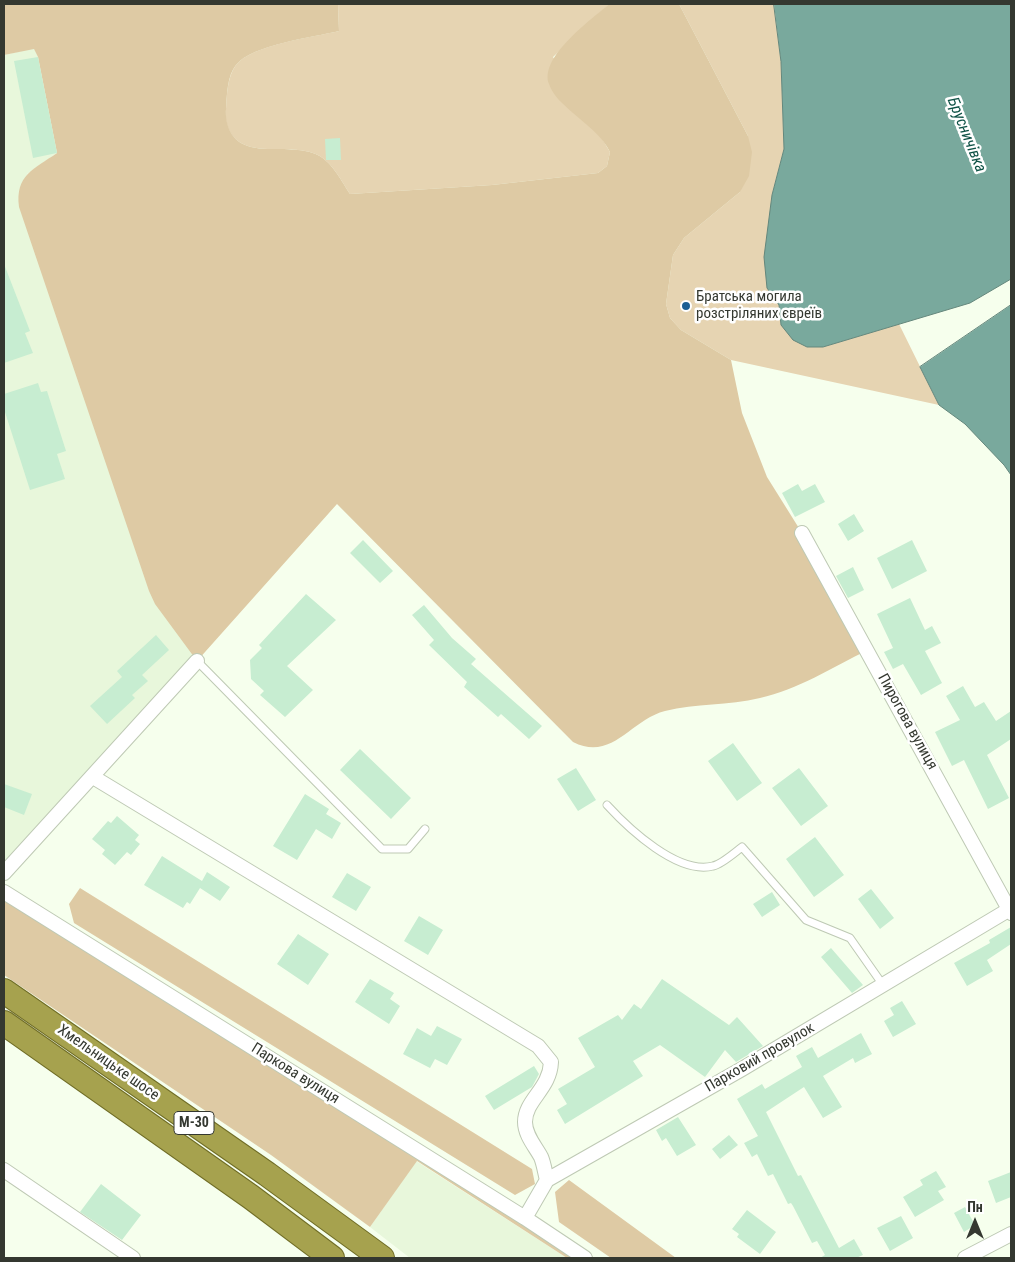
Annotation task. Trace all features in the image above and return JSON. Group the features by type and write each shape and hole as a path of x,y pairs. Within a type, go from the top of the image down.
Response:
{"highway":[{"name":"Хмельницьке шосе","path":"4,991 267,1174 382,1258"},
{"name":"Хмельницьке шосе","path":"4,1023 251,1197 332,1258"}],"street":[{"name":"Пирогова вулиця","path":"802,533 1010,911"},
{"path":"4,873 197,661"},
{"path":"93,777 538,1046 551,1062 551,1076 528,1108 525,1120 527,1131 542,1159 547,1180 525,1218"},
{"name":"Паркова вулиця","path":"4,892 525,1218 585,1258"},
{"name":"Парковий провулок","path":"547,1180 742,1069 1010,911"},
{"path":"4,1170 133,1258"},
{"path":"965,1258 1011,1234"}],"lane":[{"path":"197,661 382,850 408,850 425,829"},
{"path":"607,806 626,826 670,857 688,866 714,866 742,847 806,920 850,938 882,985"}],"shaded area":[{"path":"4,4 338,4 339,31 269,47 244,58 236,65 229,80 226,114 229,129 238,141 255,148 291,149 314,153 329,163 350,194 492,185 598,173 607,166 610,152 589,126 562,103 553,92 549,84 548,73 552,62 568,40 609,4 679,4 748,136 752,152 749,176 740,192 684,238 673,255 666,304 670,318 681,330 731,360 742,413 767,477 802,533 868,650 788,690 748,701 677,708 665,711 641,722 610,743 599,747 587,747 573,742 337,504 197,661 155,604 149,591 19,207 20,187 23,180 34,169 57,153 38,57 34,49 4,55"},
{"path":"338,4 609,4 553,57 610,152 607,166 598,173 492,185 350,194 329,163 314,153 291,149 255,148 238,141 231,134 226,114 229,81 236,65 255,52 269,47 339,31"},
{"path":"679,4 774,4 781,62 784,149 772,195 767,287 779,305 781,325 807,347 823,347 899,324 939,405 731,360 681,330 670,318 666,304 673,255 684,238 740,192 748,136"},
{"path":"34,48 38,57 57,153 27,174 197,661 4,872 4,55"},
{"path":"80,888 532,1169 535,1184 515,1195 74,923 69,904"},
{"path":"4,892 585,1258 567,1258 417,1161 370,1227 271,1155 4,975"},
{"path":"416,1161 567,1258 410,1258 370,1227"},
{"path":"569,1180 676,1258 611,1258 559,1222 555,1192"}],"water":[{"name":"Брусничівка","path":"774,4 1011,4 1011,279 970,303 823,347 807,347 793,340 781,325 779,305 767,288 764,257 772,195 784,149 781,62"},
{"path":"1011,305 1011,475 965,424 939,405 920,367"}],"building":[{"path":"38,57 57,153 33,158 14,61"},
{"path":"340,138 341,160 326,160 325,139"},
{"path":"4,264 30,331 25,333 33,353 4,363"},
{"path":"38,383 41,392 47,391 66,451 57,454 65,479 30,490 4,409 4,394"},
{"path":"798,484 802,491 815,484 825,502 795,517 782,493"},
{"path":"854,514 864,531 848,541 838,524"},
{"path":"363,540 393,571 380,583 350,553"},
{"path":"912,540 927,571 892,589 877,558"},
{"path":"853,567 864,590 848,598 836,576"},
{"path":"306,594 336,620 287,666 313,690 285,717 260,695 264,691 251,679 250,660 262,648 259,645"},
{"path":"910,598 925,630 932,626 941,643 925,651 942,683 921,695 903,664 893,669 884,652 893,648 877,614"},
{"path":"424,605 452,638 476,659 471,664 542,726 529,739 501,714 498,717 464,687 467,682 429,645 434,640 412,615"},
{"path":"156,635 169,650 142,675 148,681 132,695 135,698 107,724 90,706 122,677 117,671"},
{"path":"963,686 975,707 984,702 996,721 1011,711 1011,739 987,755 1009,798 988,809 964,760 952,766 935,732 960,720 946,696"},
{"path":"733,743 762,783 737,801 708,761"},
{"path":"360,749 411,798 391,819 340,770"},
{"path":"576,768 596,800 578,811 557,779"},
{"path":"799,768 828,806 801,826 772,788"},
{"path":"4,784 32,794 24,815 4,807"},
{"path":"305,794 329,809 326,814 341,823 332,839 316,829 297,860 273,846"},
{"path":"117,816 139,835 135,840 140,844 131,855 127,852 115,865 102,854 105,850 92,839 108,821 111,823"},
{"path":"815,837 844,875 814,897 786,859"},
{"path":"162,856 202,881 207,872 230,887 220,901 200,888 190,904 187,902 183,908 144,885"},
{"path":"347,873 371,887 356,911 332,897"},
{"path":"871,889 894,918 880,929 858,899"},
{"path":"772,892 780,905 762,917 753,904"},
{"path":"419,916 443,930 428,955 404,941"},
{"path":"1011,927 1011,944 987,960 993,971 967,986 954,963 990,943 989,940"},
{"path":"298,934 329,954 308,985 277,964"},
{"path":"831,948 863,985 852,993 821,957"},
{"path":"370,979 394,993 390,999 400,1006 389,1024 355,1002"},
{"path":"662,979 729,1025 737,1017 763,1046 736,1062 725,1050 705,1077 660,1045 633,1061 643,1076 565,1124 557,1110 567,1104 558,1089 595,1067 578,1038 618,1015 622,1020 634,1004 641,1009"},
{"path":"902,1001 916,1024 893,1037 884,1021 894,1015 890,1008"},
{"path":"437,1026 462,1039 447,1065 435,1059 430,1068 403,1054 417,1028 431,1036"},
{"path":"861,1033 872,1054 855,1063 853,1058 823,1076 842,1107 823,1118 804,1087 766,1112 798,1176 801,1175 839,1248 854,1239 863,1255 856,1258 820,1258 825,1255 817,1241 812,1243 793,1206 791,1203 788,1204 773,1174 768,1176 757,1154 752,1157 744,1143 758,1136 737,1099 762,1084 765,1089 802,1067 796,1056 812,1047 818,1058"},
{"path":"534,1066 539,1074 532,1087 494,1110 485,1096"},
{"path":"678,1117 696,1145 677,1156 666,1138 662,1141 656,1130"},
{"path":"729,1135 738,1145 720,1159 712,1149"},
{"path":"936,1171 946,1187 938,1191 944,1200 915,1217 903,1197 923,1185 920,1180"},
{"path":"1011,1172 1011,1197 996,1203 988,1181"},
{"path":"101,1184 141,1215 122,1240 80,1212"},
{"path":"965,1207 975,1225 964,1232 954,1213"},
{"path":"747,1210 776,1232 760,1254 737,1237 739,1234 732,1229"},
{"path":"901,1216 913,1238 890,1251 877,1228"}],"place":[{"name":"Братська могила розстріляних євреїв","path":"686,306"}]}
